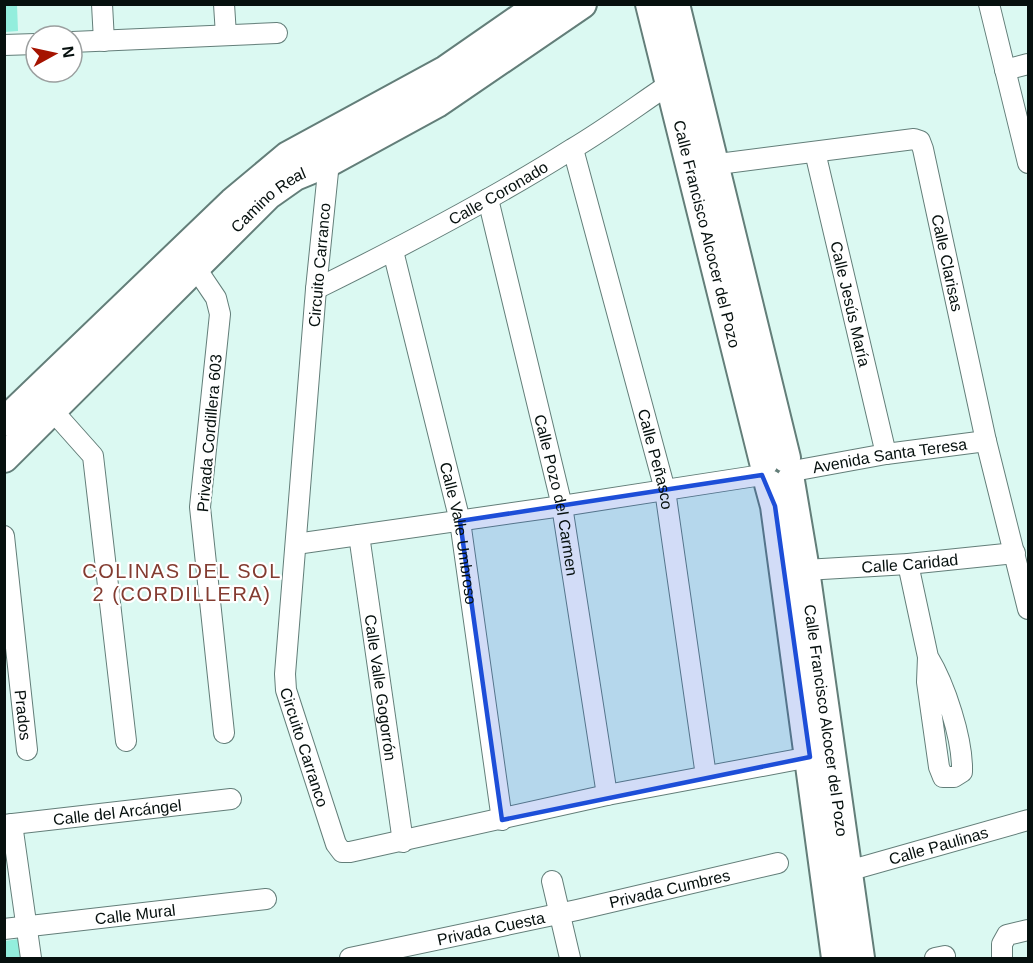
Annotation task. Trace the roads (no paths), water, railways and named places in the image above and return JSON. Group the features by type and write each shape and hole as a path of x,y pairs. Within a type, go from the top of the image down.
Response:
{"street":[{"path":"102,4 105,41"},
{"path":"224,4 226,35"},
{"name":"Camino Real","path":"4,458 44,401 189,259 253,184 288,156 446,70 541,4"},
{"name":"Camino Real","path":"189,259 295,176 329,162 437,103 582,4"},
{"name":"Calle Francisco Alcocer del Pozo","path":"650,4 671,83 703,167"},
{"name":"Calle Francisco Alcocer del Pozo","path":"675,4 703,167 777,472 805,570 860,958"},
{"path":"989,4 1029,163"},
{"path":"84,42 276,33"},
{"path":"4,45 24,44"},
{"path":"1005,70 1029,64"},
{"name":"Calle Coronado","path":"316,289 393,251 488,199 573,149 671,83"},
{"name":"Calle Clarisas","path":"703,167 914,139 920,141 924,149 986,441 1029,609"},
{"name":"Calle Peñasco","path":"573,149 664,490 706,776"},
{"name":"Calle Jesús María","path":"815,152 886,454"},
{"name":"Circuito Carranco","path":"329,162 316,289 285,674 286,690 336,844 342,852 403,842 607,795 810,757"},
{"name":"Calle Pozo del Carmen","path":"488,199 562,506 607,795"},
{"name":"Calle Valle Umbroso","path":"393,251 460,521 502,820"},
{"name":"Privada Cordillera 603","path":"189,259 216,298 220,314 200,507 224,733"},
{"path":"44,401 93,456 126,741"},
{"name":"Camino Real","path":"4,422 44,401"},
{"name":"Avenida Santa Teresa","path":"296,543 562,506 886,454 986,441"},
{"name":"Calle Francisco Alcocer del Pozo","path":"777,472 775,506 836,958"},
{"name":"Calle Valle Gogorrón","path":"359,535 403,842"},
{"name":"Prados","path":"4,536 27,750"},
{"name":"Calle Caridad","path":"805,570 908,564 1015,553"},
{"path":"908,564 928,657 927,682 939,767 943,777 954,777 962,772 962,758 939,674 928,657"},
{"name":"Calle del Arcángel","path":"8,824 231,799"},
{"name":"Calle Paulinas","path":"848,871 1029,820"},
{"path":"8,824 31,958"},
{"name":"Privada Cumbres","path":"560,913 778,863"},
{"path":"552,881 570,958"},
{"name":"Calle Mural","path":"4,929 266,899"},
{"name":"Privada Cuesta","path":"350,958 560,913"},
{"path":"1002,958 1002,944 1007,935 1029,930"}],"district":[{"name":"COLINAS DEL SOL 2 (CORDILLERA)","path":"182,582"}]}
